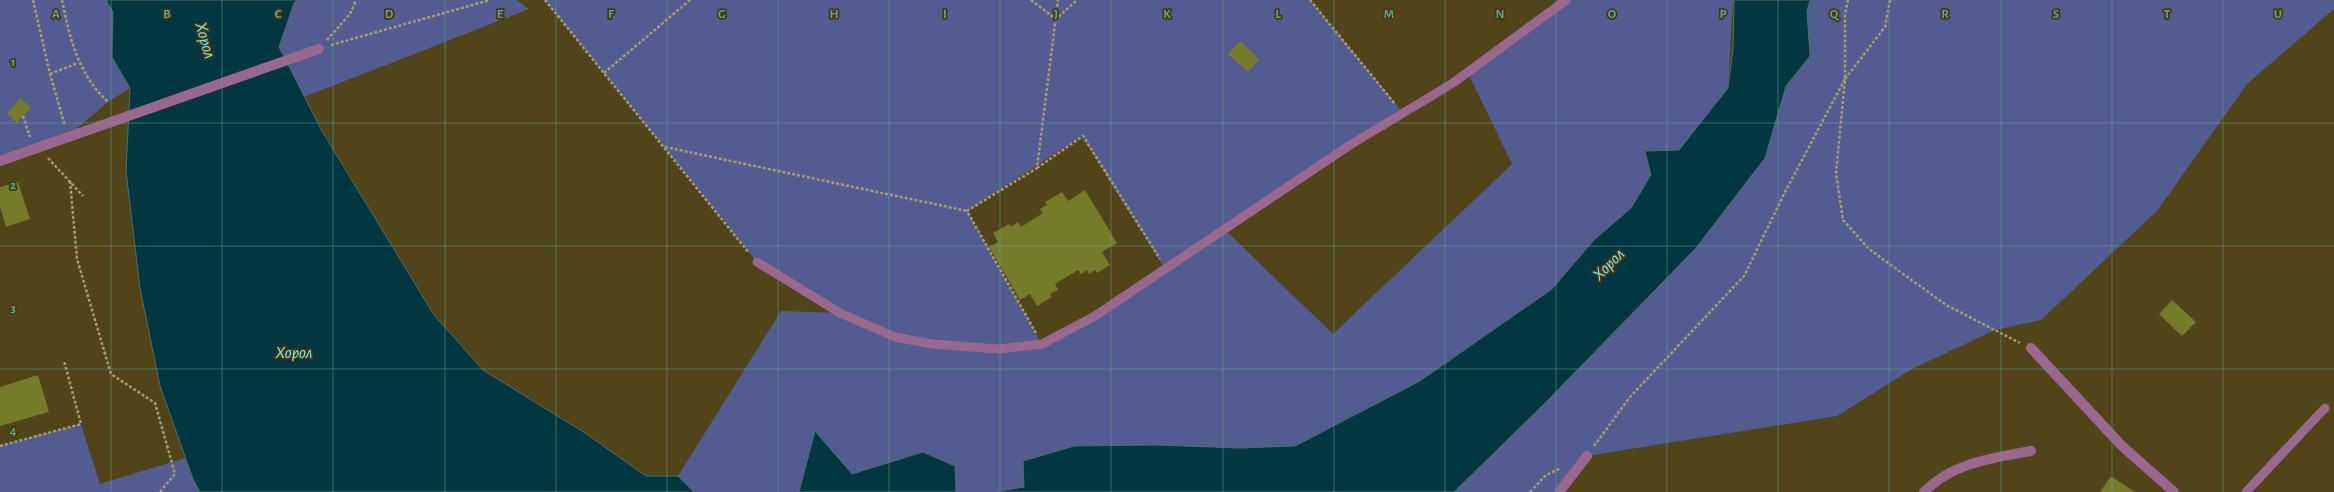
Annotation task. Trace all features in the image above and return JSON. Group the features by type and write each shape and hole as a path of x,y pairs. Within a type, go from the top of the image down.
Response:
{"street":[{"path":"0,161 319,49"},
{"path":"2031,348 2122,446 2174,492"},
{"path":"1924,492 1935,481 1974,461 2031,451"},
{"path":"1559,492 1587,456"}],"lane":[{"path":"757,262 840,313 894,337 932,344 998,349 1042,344 1095,316 1350,145 1453,83 1566,0"},
{"path":"2246,492 2325,408"}],"path":[{"path":"34,0 50,74 68,136"},
{"path":"62,0 70,41 78,64 96,91 108,102"},
{"path":"319,49 350,14 356,0"},
{"path":"319,49 490,0"},
{"path":"545,0 757,262"},
{"path":"604,73 690,0"},
{"path":"1031,0 1056,19"},
{"path":"1037,168 1058,0"},
{"path":"1056,19 1077,0"},
{"path":"1310,0 1403,113"},
{"path":"1848,0 1845,14 1845,79 1836,173 1843,220 1870,249 1946,305 2031,348"},
{"path":"1587,456 1630,397 1744,276 1785,192 1845,79 1885,26 1890,0"},
{"path":"50,74 78,64"},
{"path":"23,116 35,148 54,163 83,196"},
{"path":"664,147 967,211 1037,168 1082,136 1166,269"},
{"path":"70,181 77,259 111,374 155,403 175,474 160,492"},
{"path":"967,211 1042,344"},
{"path":"0,446 81,424 64,361"}],"shaded area":[{"path":"0,0 106,0 113,12 112,57 130,88 108,102 68,136 0,161"},
{"path":"297,0 517,0 529,9 304,97 279,47 294,3"},
{"path":"545,0 1310,0 1403,113 1225,230 1333,334 1512,164 1468,73 1566,0 1733,0 1728,88 1679,150 1645,151 1651,175 1631,208 1552,289 1420,381 1295,446 1240,448 1155,445 1074,446 1024,487 995,492 956,492 955,466 923,452 852,474 815,432 799,492 694,492 678,476 781,311 839,313 757,262","holes":["1082,136 1165,269 1042,344 967,211"]},
{"path":"1810,0 2334,0 2334,9 2247,84 2157,211 2041,320 1995,330 1912,369 1837,416 1587,456 1559,492 1454,492 1545,403 1765,158 1786,86 1810,56 1807,11"},
{"path":"81,424 100,484 185,458 200,492 0,492 0,446"}],"water":[{"name":"Хорол","path":"106,0 297,0 294,3 279,47 322,131 434,315 483,370 585,433 646,476 678,476 694,492 200,492 193,479 160,386 140,288 126,171 130,88 112,57 113,12"},
{"name":"Хорол","path":"1734,0 1810,0 1807,11 1810,56 1786,86 1765,158 1696,248 1545,403 1454,492 995,492 1024,487 1023,461 1074,446 1155,445 1240,448 1295,446 1420,381 1552,289 1594,240 1631,208 1651,175 1645,151 1679,150 1728,88 1733,49"},
{"path":"815,431 852,474 923,452 955,466 956,492 799,492"}],"building":[{"path":"1240,41 1259,59 1248,72 1228,54"},
{"path":"20,98 31,107 17,123 7,114"},
{"path":"18,182 30,219 6,227 0,207 0,187"},
{"path":"1085,190 1117,243 1102,252 1110,265 1097,273 1095,270 1089,274 1087,270 1081,274 1078,270 1055,284 1058,290 1050,294 1052,297 1037,306 1030,294 1020,300 989,247 998,242 993,233 1009,224 1011,227 1018,222 1021,227 1043,213 1040,209 1047,205 1045,202 1062,192 1068,201"},
{"path":"2172,300 2196,322 2182,336 2159,314"},
{"path":"38,375 49,412 0,426 0,387"},
{"path":"2111,476 2135,492 2100,492"}]}
